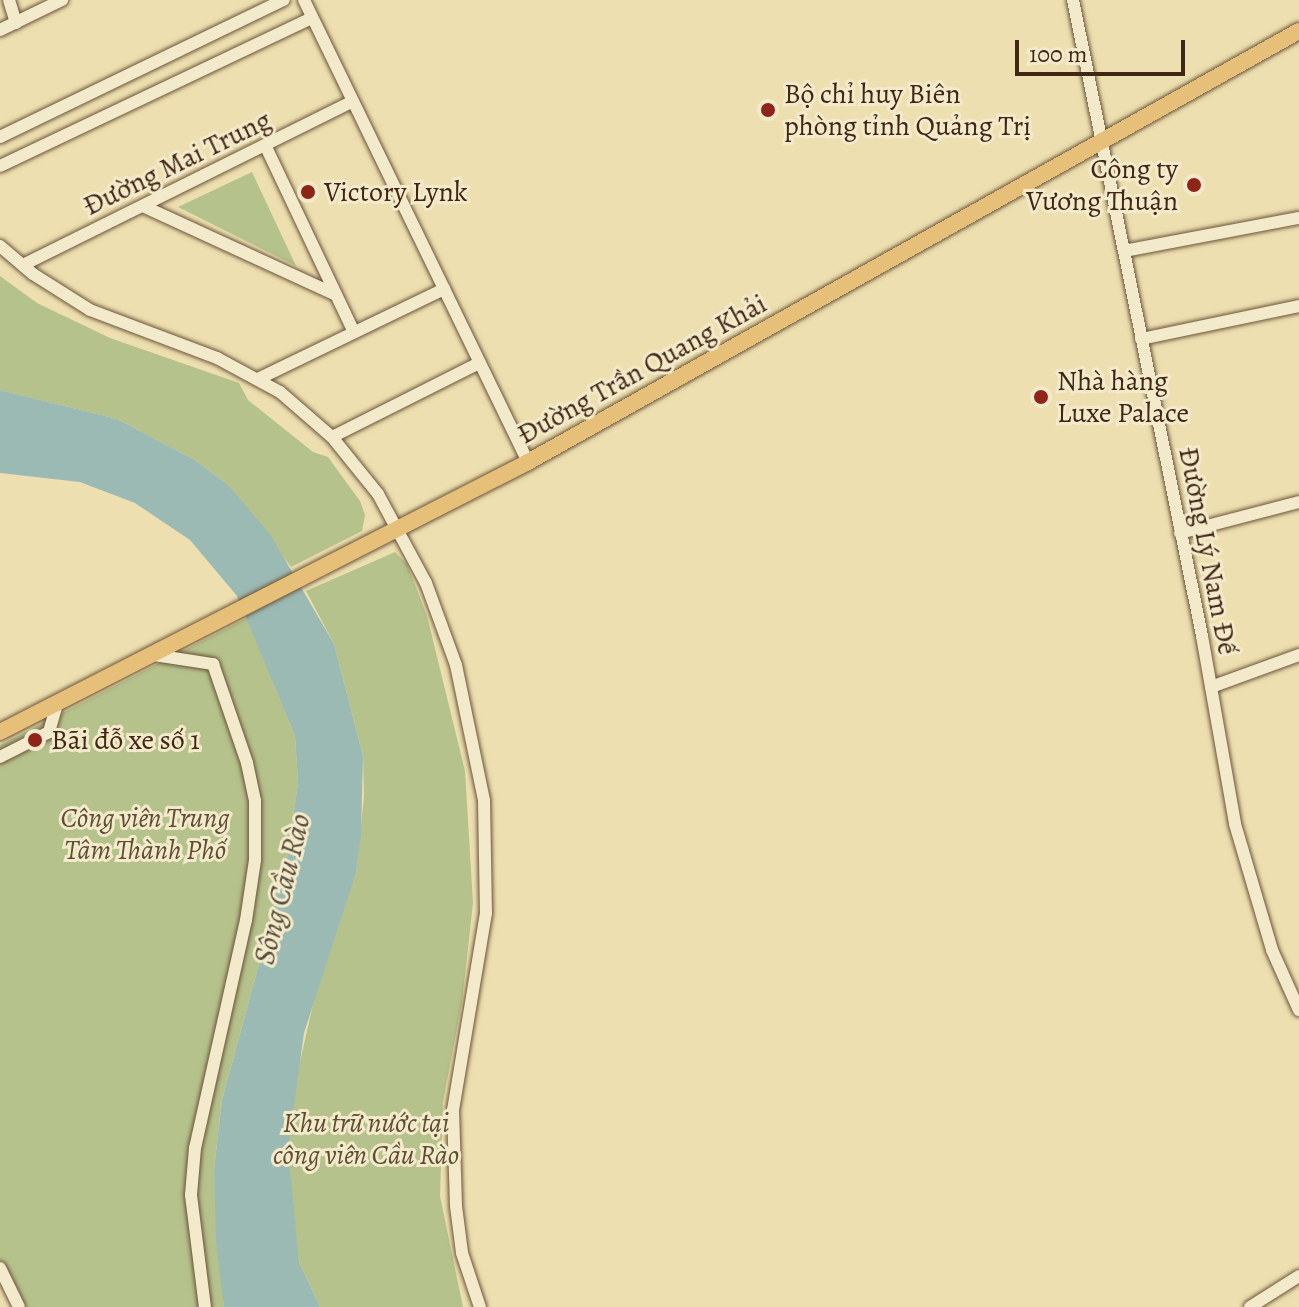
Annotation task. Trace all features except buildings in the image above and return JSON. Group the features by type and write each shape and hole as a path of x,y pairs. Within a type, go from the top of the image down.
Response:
{"main road":[{"name":"Đường Trần Quang Khải","path":"0,732 528,462 1299,31"}],"street":[{"path":"9,0 16,23"},
{"path":"0,30 62,0"},
{"path":"0,137 284,0"},
{"path":"304,0 528,462"},
{"name":"Đường Lý Nam Đế","path":"1073,0 1239,839 1268,940 1299,1010"},
{"path":"0,166 311,18"},
{"name":"Đường Mai Trung","path":"23,265 352,102"},
{"path":"266,147 354,332"},
{"path":"145,207 336,295"},
{"path":"1124,251 1299,218"},
{"path":"0,246 90,310 258,379 332,437 400,527 456,665 484,800 486,913 453,1110 456,1206 462,1253 480,1307"},
{"path":"258,379 444,289"},
{"path":"1141,339 1299,306"},
{"path":"332,437 479,363"},
{"path":"1180,533 1299,502"},
{"path":"154,655 213,664 247,763 255,801 255,860 246,920 195,1148 191,1195 205,1307"},
{"path":"1211,687 1299,655"},
{"path":"0,757 49,732 57,704"},
{"path":"0,1268 19,1307"},
{"path":"1250,1307 1299,1276"}],"green space":[{"path":"252,172 296,266 178,207"},
{"path":"0,276 37,303 110,338 239,383 248,400 313,452 328,457 360,501 365,515 362,531 291,567 228,485 195,460 117,419 0,390"},
{"name":"Khu trữ nước tại công viên Cầu Rào","path":"395,552 407,564 427,616 465,771 473,903 462,1002 443,1102 440,1196 463,1307 320,1307 299,1262 288,1149 293,1092 320,974 356,873 364,796 363,756 334,644 306,591"},
{"name":"Công viên Trung Tâm Thành Phố","path":"247,618 295,736 298,783 286,865 222,1100 214,1169 224,1307 16,1307 0,1272 0,745"}],"water":[{"name":"Sông Cầu Rào","path":"0,390 117,419 195,460 228,485 270,534 334,644 363,756 361,835 356,873 304,1033 288,1149 299,1262 320,1307 224,1307 216,1242 214,1169 222,1100 286,865 298,783 295,736 237,596 190,540 135,503 80,482 0,473"}],"place":[{"name":"Bộ chỉ huy Biên phòng tỉnh Quảng Trị","path":"768,110"},
{"name":"Công ty Vương Thuận","path":"1194,185"},
{"name":"Victory Lynk","path":"308,192"},
{"name":"Nhà hàng Luxe Palace","path":"1041,397"},
{"name":"Bãi đỗ xe số 1","path":"35,740"}]}
